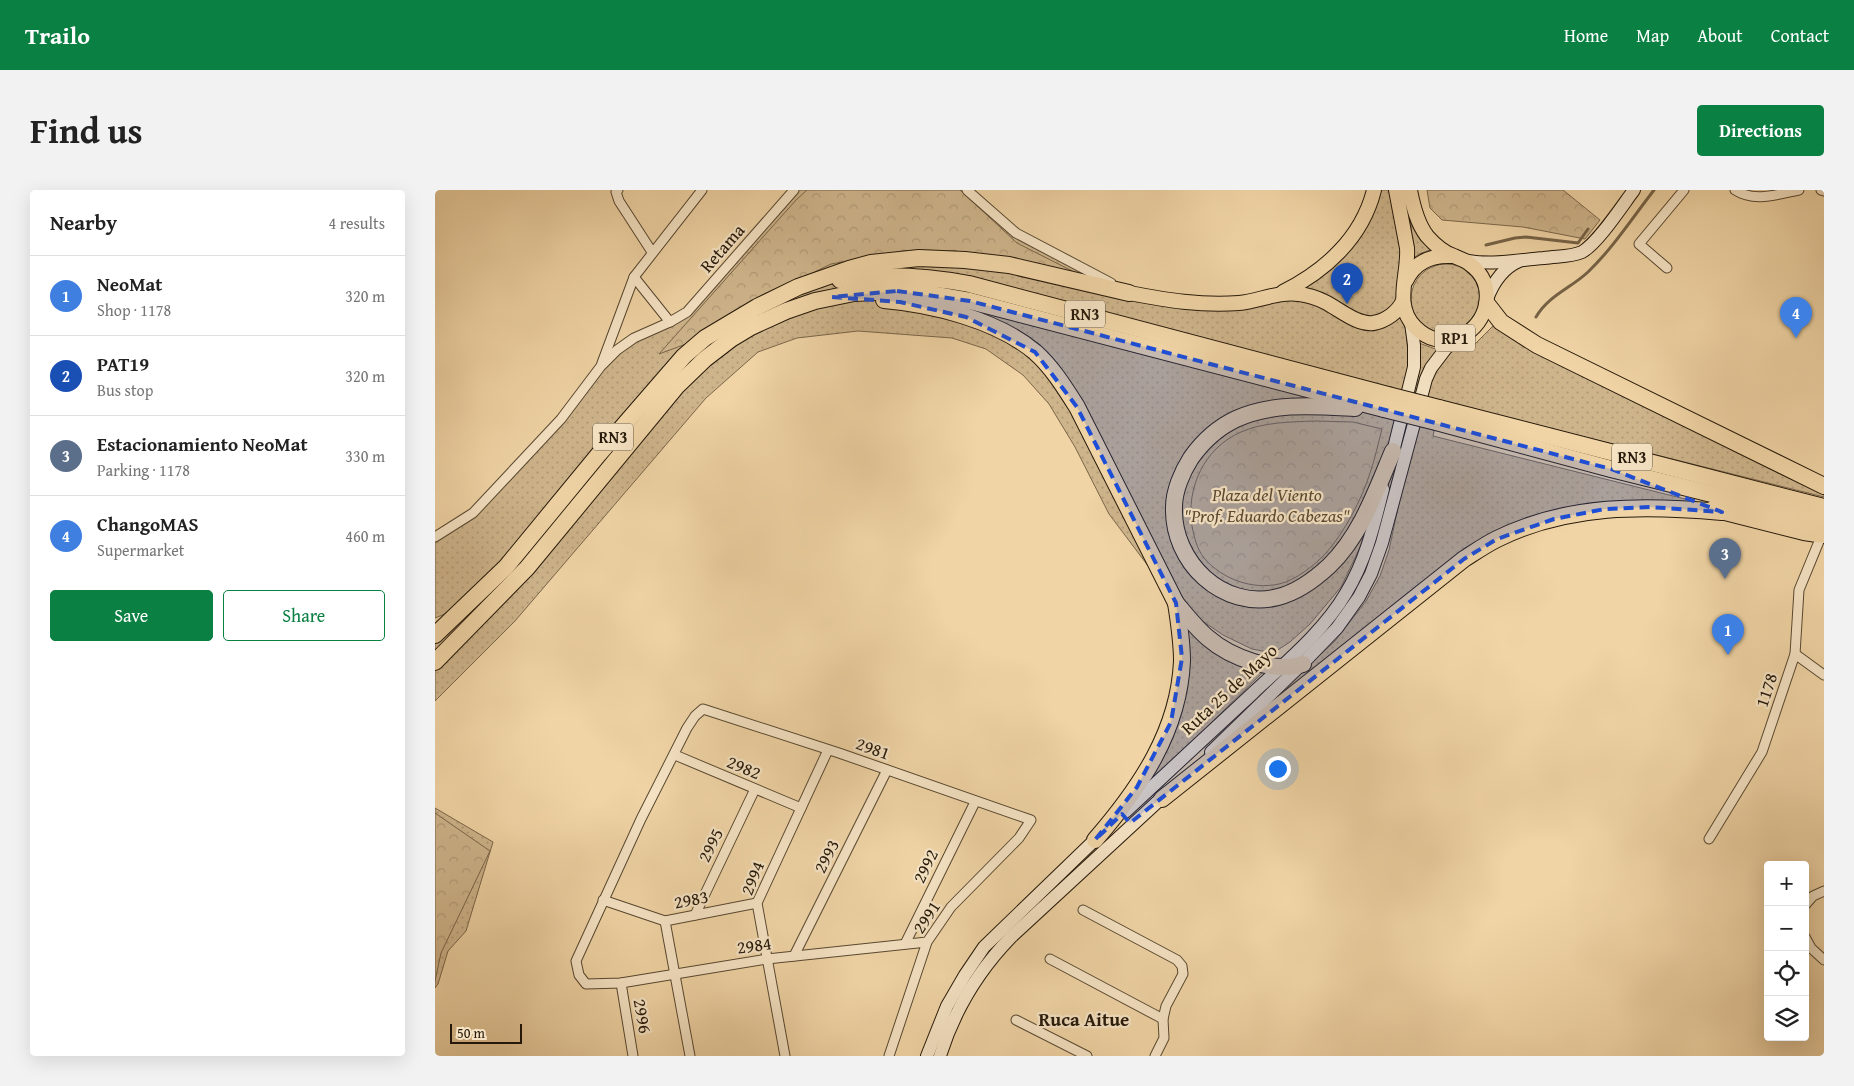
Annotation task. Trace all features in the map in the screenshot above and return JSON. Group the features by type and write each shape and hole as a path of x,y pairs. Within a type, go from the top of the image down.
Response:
{"highway":[{"path":"778,296 818,279 849,269 890,261 927,258 957,259 1009,265 1129,293"},
{"name":"RN3","path":"435,635 506,568 599,454 684,356 727,323 778,296 824,282 888,275 947,280 1021,297 1386,402"},
{"name":"RN3","path":"435,662 527,568 690,372 718,349 751,327 786,311 832,297 861,292 919,292 971,301 1824,507"},
{"path":"832,297 900,302 966,317 993,327 1035,352 1062,383 1077,407 1176,603 1209,639 1243,658 1280,668 1290,668 1303,664"},
{"path":"1487,301 1501,322 1519,335 1824,486"},
{"path":"1386,402 1283,407 1257,412 1237,419 1215,431 1195,452 1178,484 1174,507 1177,532 1184,552 1194,568 1210,584 1226,592 1259,600 1294,592 1330,565 1350,541 1371,502 1393,451"},
{"name":"RN3","path":"1438,415 1611,469 1824,522"},
{"path":"1611,469 1722,512 1804,532 1823,539"},
{"path":"1162,799 1464,558 1497,540 1554,519 1605,509 1650,507 1722,512"},
{"path":"435,618 470,602"},
{"path":"1095,840 1119,813 1137,787 1162,744 1171,722 1179,693 1182,658 1176,603"}],"main road":[{"path":"1273,296 1305,280 1334,258 1354,234 1367,212 1374,190"},
{"name":"RP1","path":"1396,190 1407,248 1403,301 1407,316 1419,332 1441,340 1453,339"},
{"path":"1410,190 1417,218 1423,229 1433,242 1472,265 1483,280 1487,301"},
{"path":"1404,286 1409,275 1423,262 1440,255 1484,263 1569,255 1582,252 1597,238 1634,190"},
{"path":"1487,301 1493,286 1502,274 1512,264 1521,260"},
{"path":"1129,293 1184,303 1205,304 1242,303 1292,293 1311,296 1327,302 1361,321 1369,323 1378,322 1393,314 1403,301"},
{"name":"Ruta 25 de Mayo","path":"940,1056 958,1009 993,956 1011,937 1162,799 1303,664 1351,610 1371,574 1382,543 1424,385 1431,368 1453,339 1465,335 1475,327 1483,316 1487,301"},
{"name":"Ruta 25 de Mayo","path":"927,1056 947,1006 984,947 1327,622 1353,580 1370,541 1414,367 1411,323"}],"street":[{"path":"435,536 473,513 561,419 601,366 633,277 702,190"},
{"name":"Retama","path":"601,366 617,350 634,338 687,312 794,190"},
{"path":"967,190 1016,233 1129,293"},
{"path":"1667,268 1639,244 1684,190"},
{"path":"1735,190 1750,197 1799,190"},
{"path":"617,191 619,201 652,252"},
{"path":"633,277 670,322"},
{"name":"1178","path":"1709,839 1762,752 1795,654 1799,590 1823,539"},
{"path":"1795,654 1824,675"},
{"path":"1808,664 1824,665"},
{"name":"2981","path":"675,755 687,728 695,716 703,709 1031,820"},
{"name":"2994","path":"785,1056 757,903 828,750"},
{"path":"603,900 641,819 675,755"},
{"name":"2982","path":"675,755 801,808"},
{"name":"2993","path":"794,956 887,770"},
{"name":"2995","path":"695,915 755,789"},
{"name":"2992","path":"905,944 975,802"},
{"name":"2991","path":"889,1056 927,942 951,907 1019,838 1031,820"},
{"path":"1809,900 1813,896 1824,891"},
{"name":"2983","path":"603,900 665,921 757,903"},
{"name":"2984","path":"603,900 576,961 579,976 586,984 621,983 767,959 927,942"},
{"path":"1083,910 1177,960 1182,966 1183,974 1166,1006 1163,1018 1164,1038 1155,1056"},
{"path":"665,921 690,1056"},
{"path":"1809,944 1824,960"},
{"path":"1050,960 1163,1018"},
{"name":"2996","path":"621,983 633,1056"},
{"path":"1016,1020 1087,1056"}],"highlighted area":[{"path":"897,291 970,301 1611,469 1722,512 1650,507 1605,509 1554,519 1497,539 1464,559 1130,823 1122,814 1095,840 1137,787 1171,722 1182,658 1176,603 1077,407 1035,352 966,317 900,302 832,297"}],"green space":[{"path":"794,190 967,190 1016,233 1157,302 1310,300 1363,330 1374,331 1384,328 1402,316 1406,331 1409,364 1367,533 1341,587 1310,624 1290,642 1273,653 1252,649 1223,635 1176,603 1109,514 1075,447 1049,404 1023,375 986,349 952,338 858,331 797,338 758,352 706,398 515,621 435,701 435,635 455,610 435,618 435,537 473,513 617,350 680,317"},
{"path":"807,190 960,190 1017,243 1082,276 1018,260 955,251 904,251 831,264 736,310 686,344 659,354"},
{"path":"1377,190 1391,190 1401,242 1398,295 1395,305 1386,313 1372,319 1294,289 1324,273"},
{"path":"1427,190 1563,190 1600,220 1585,239 1523,227 1442,220 1430,208"},
{"path":"1411,222 1423,241 1433,249 1419,254 1412,259"},
{"path":"1446,264 1459,267 1471,274 1478,286 1481,299 1478,312 1471,324 1459,331 1446,334 1433,331 1421,324 1414,312 1411,299 1414,286 1421,274 1433,267"},
{"path":"1495,324 1506,335 1824,489 1824,497 1441,401 1433,436 1697,502 1635,506 1502,534 1227,742 1335,641 1366,601 1380,576 1389,550 1412,442 1433,375 1450,353 1475,344"},
{"path":"1419,343 1438,350 1418,384 1372,556 1357,589 1336,619 1292,664 1345,602"},
{"name":"Plaza del Viento \"Prof. Eduardo Cabezas\"","path":"1353,422 1382,429 1367,483 1346,526 1322,558 1305,572 1285,582 1269,585 1248,584 1220,572 1204,558 1196,543 1192,526 1192,498 1200,471 1217,448 1241,432 1277,423"},
{"path":"1184,623 1265,670 1144,789 1156,766"},
{"path":"435,808 493,842 466,931 448,951 438,984 435,988"},
{"path":"435,813 490,851 441,953 435,981"}],"waterway":[{"path":"1536,317 1547,303 1581,278 1597,263 1654,190"},
{"path":"1486,245 1526,237 1578,243 1588,229"}],"place":[{"name":"PAT19","path":"1347,304"},
{"name":"ChangoMAS","path":"1796,338"},
{"name":"Estacionamiento NeoMat","path":"1725,579"},
{"name":"NeoMat","path":"1728,655"}],"district":[{"name":"Ruca Aitue","path":"1084,1019"}]}
